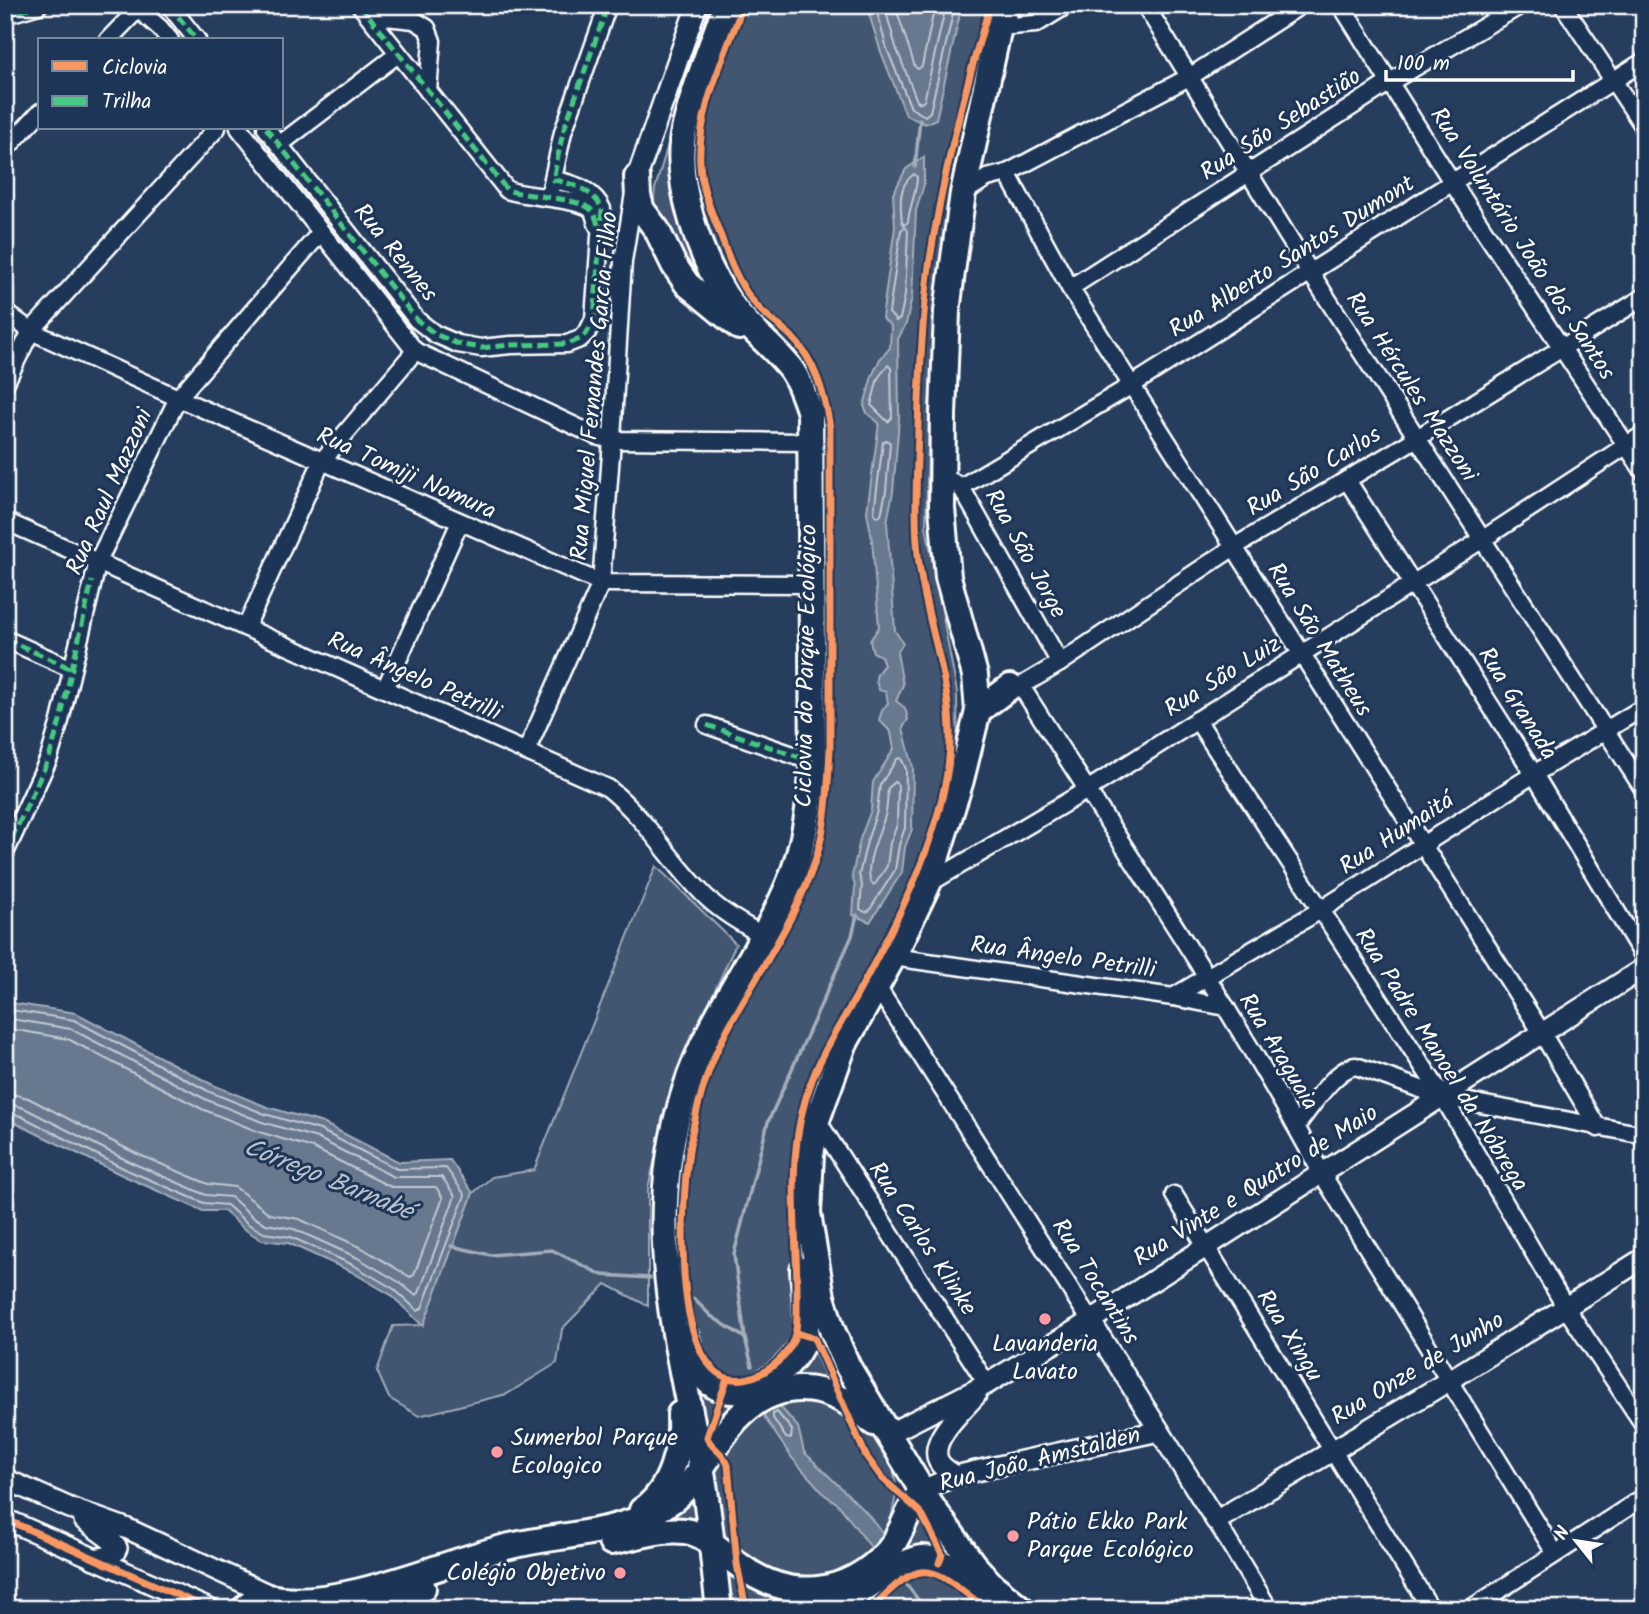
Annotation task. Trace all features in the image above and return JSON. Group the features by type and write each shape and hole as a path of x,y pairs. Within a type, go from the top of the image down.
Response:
{"main road":[{"path":"719,1609 701,1466 668,1292 663,1245 665,1187 684,1091 697,1056 789,882 800,852 810,798 813,762 810,413 803,392 790,369 734,308 720,288 698,239 683,176 684,128 726,5"},
{"path":"1003,16 963,193 947,312 951,481 942,508 948,577 975,675 978,711 961,780 928,884 893,957 844,1045 817,1120 811,1156 808,1213 816,1271 832,1330 848,1367 922,1490 973,1564 992,1585 1021,1609"},
{"path":"637,177 642,210 657,230 674,265 687,284 723,315 771,349"},
{"path":"975,675 1016,687"},
{"path":"978,711 1016,687"},
{"path":"668,1292 680,1310 694,1361 705,1378 715,1387 731,1391 747,1389 774,1377 785,1370 793,1360 806,1334 802,1233 808,1213"},
{"path":"607,1529 647,1507 666,1480 677,1453 681,1433 678,1388 681,1368"},
{"path":"244,1609 259,1599 283,1602 321,1599 508,1547 607,1529 661,1508 683,1491 722,1435 747,1409 773,1394 790,1390 820,1390 857,1407 888,1434"},
{"path":"666,1480 701,1466"},
{"path":"364,1609 430,1585 544,1554 653,1533 686,1531 712,1543 759,1580 771,1585 793,1590 824,1588 847,1581 888,1551 911,1504 922,1490"},
{"path":"834,1609 902,1565 924,1558 954,1570 1005,1609"},
{"path":"715,1575 736,1609"}],"street":[{"path":"5,15 38,5"},
{"path":"169,5 195,38"},
{"path":"549,197 563,132 608,5"},
{"path":"637,177 697,5"},
{"path":"1003,16 1036,23 1067,5"},
{"name":"Rua Hércules Mazzoni","path":"1145,5 1310,272 1644,790"},
{"path":"963,193 986,178 1007,173 1191,76 1301,5"},
{"name":"Rua Voluntário João dos Santos","path":"1341,5 1451,183 1644,472"},
{"name":"Rua São Sebastião","path":"1070,288 1390,82 1521,5"},
{"path":"1563,5 1644,127"},
{"path":"362,7 506,190 520,195 581,203 592,210 601,235"},
{"path":"362,7 386,17 414,20 427,29 432,41 428,91"},
{"path":"110,38 138,9 168,38"},
{"path":"279,145 398,54"},
{"name":"Rua Alberto Santos Dumont","path":"951,481 1132,385 1644,61"},
{"path":"5,150 38,115"},
{"path":"5,384 31,331 215,130"},
{"path":"241,130 415,351 596,436 612,440 811,442"},
{"name":"Rua Rennes","path":"268,130 417,320 435,334 458,344 481,348 567,344 580,339 589,331 594,319 602,209 597,198 589,192 553,180"},
{"name":"Rua São Matheus","path":"1007,173 1070,288 1300,655 1542,1033 1598,1128"},
{"name":"Rua Miguel Fernandes Garcia Filho","path":"526,752 601,583 623,261 637,177"},
{"name":"Rua Raul Mazzoni","path":"5,853 49,758 98,561 178,398 321,232"},
{"name":"Rua São Carlos","path":"1016,687 1060,663 1234,547 1644,298"},
{"name":"Rua Tomiji Nomura","path":"5,312 31,331 178,398 601,583 811,584"},
{"path":"246,627 322,461 415,351"},
{"name":"Rua São Luiz","path":"928,884 1087,790 1644,435"},
{"name":"Rua Granada","path":"1347,480 1534,774 1644,957"},
{"name":"Rua São Jorge","path":"951,481 1060,663"},
{"name":"Rua Ângelo Petrilli","path":"5,521 608,788 627,803 707,898 732,917 762,934"},
{"path":"385,689 460,522"},
{"path":"5,642 12,642 72,669"},
{"name":"Rua Araguaia","path":"1016,687 1087,790 1226,1007 1322,1174 1555,1553"},
{"name":"Rua Humaitá","path":"1173,997 1319,911 1605,729 1644,707"},
{"name":"Rua Padre Manoel da Nóbrega","path":"1197,720 1319,911 1443,1097 1566,1308 1644,1425"},
{"path":"707,725 813,762"},
{"name":"Rua Ângelo Petrilli","path":"893,957 1226,1007"},
{"name":"Rua Vinte e Quatro de Maio","path":"888,1434 987,1384 1644,968"},
{"name":"Rua Tocantins","path":"876,985 1090,1320 1269,1609"},
{"path":"1296,1126 1347,1067 1366,1068 1443,1097 1644,1135"},
{"name":"Rua Carlos Klinke","path":"817,1120 987,1384"},
{"name":"Rua Xingu","path":"1174,1195 1431,1609"},
{"name":"Rua Onze de Junho","path":"1216,1521 1450,1380 1644,1258"},
{"path":"956,1476 942,1467 937,1456 938,1443 956,1417 987,1384"},
{"name":"Rua João Amstalden","path":"922,1490 956,1476 1159,1431"},
{"path":"5,1479 70,1508 128,1529 283,1602"},
{"path":"1470,1609 1644,1497"},
{"path":"70,1508 110,1539 117,1548 110,1556 94,1559"},
{"path":"5,1519 209,1609"}],"shaded area":[{"path":"737,5 997,5 954,184 938,275 929,409 926,526 957,692 958,759 948,799 900,926 812,1089 800,1176 798,1232 801,1309 798,1340 751,1381 719,1380 693,1346 683,1308 678,1237 682,1161 697,1086 814,830 808,378 794,350 749,312 720,263 702,208 695,174 695,127"},
{"path":"676,117 676,144 724,309 696,286 653,207 655,189"},
{"path":"656,866 736,944 674,1080 648,1188 648,1306 606,1284 562,1329 557,1363 507,1394 419,1416 389,1398 377,1371 393,1326 423,1325 473,1193 492,1177 534,1170"},
{"path":"810,1343 830,1386 791,1382 792,1372"},
{"path":"690,1378 745,1398 714,1434 701,1439"},
{"path":"809,1396 860,1418 893,1468 897,1490 890,1524 878,1547 822,1581 802,1583 742,1558 724,1536 717,1516 714,1489 716,1470 722,1457 753,1418 777,1403"},
{"path":"695,1495 701,1527 661,1518"},
{"path":"925,1512 961,1566 930,1552 823,1609 739,1609 723,1578 721,1560 824,1595 912,1515"},
{"path":"920,1567 961,1582 995,1609 844,1609"}],"water":[{"path":"869,5 962,5 936,119 925,124 906,115 881,52 868,11"},
{"path":"924,157 924,184 916,211 912,297 906,324 898,339 899,419 893,492 887,522 895,631 903,643 897,653 903,685 896,701 905,708 908,719 903,728 913,767 912,829 905,847 902,872 870,922 853,915 855,886 852,876 860,839 871,810 873,782 894,749 891,732 879,720 888,703 886,692 879,690 876,679 884,665 881,656 873,652 870,641 879,627 872,539 867,512 879,423 867,413 864,406 872,376 880,359 890,348 891,326 882,318 895,227 893,194 906,169"},
{"path":"5,1002 76,1013 213,1085 267,1107 323,1123 399,1162 450,1160 473,1193 423,1326 391,1295 350,1271 288,1243 262,1240 244,1229 224,1211 203,1211 5,1118"},
{"path":"777,1403 798,1427 804,1452 865,1511 883,1533 878,1547 873,1550 838,1504 825,1495 792,1458 763,1411"}],"waterway":[{"path":"915,167 920,119"},
{"path":"752,1366 745,1338 734,1254 768,1122 852,936 857,915"},
{"name":"Córrego Barnabé","path":"451,1246 491,1255 552,1250 602,1275 650,1278"},
{"name":"Córrego Barnabé","path":"694,1299 711,1316 745,1338"},
{"name":"Córrego Barnabé","path":"907,1585 925,1609"}],"marked path":[{"path":"5,15 39,5"},
{"path":"169,5 195,38"},
{"path":"360,5 507,190 578,203 593,212 599,228"},
{"path":"268,130 417,320 435,334 458,344 481,348 567,344 580,339 594,319 602,209 594,197 582,189 553,180 563,132 608,5"},
{"path":"5,853 49,758 92,581"},
{"path":"5,642 12,642 72,669"},
{"path":"707,725 813,762"}],"cycle path":[{"name":"Ciclovia do Parque Ecológico","path":"743,5 708,102 700,143 701,172 710,208 739,280 760,309 800,346 818,378 825,402 830,427 830,749 823,829 809,879 787,925 715,1055 707,1075 691,1138 683,1221 685,1288 689,1312 694,1333 712,1368 722,1376 732,1379 744,1379 766,1371 785,1355 793,1340 797,1314 795,1163 803,1108 822,1058 872,968 913,884 934,826 948,767 949,713 918,555 916,491 921,367 929,266 940,200 990,5"},
{"path":"796,1333 814,1338 866,1456 882,1478 921,1513 942,1554 939,1563"},
{"path":"727,1379 707,1437 728,1465 737,1564 746,1609"},
{"path":"5,1519 209,1609"},
{"path":"871,1609 904,1579 917,1573 928,1572 953,1583 987,1609"}],"place":[{"name":"Lavanderia Lavato","path":"1045,1319"},
{"name":"Sumerbol Parque Ecologico","path":"497,1452"},
{"name":"Pátio Ekko Park Parque Ecológico","path":"1013,1536"},
{"name":"Colégio Objetivo","path":"620,1573"}]}
